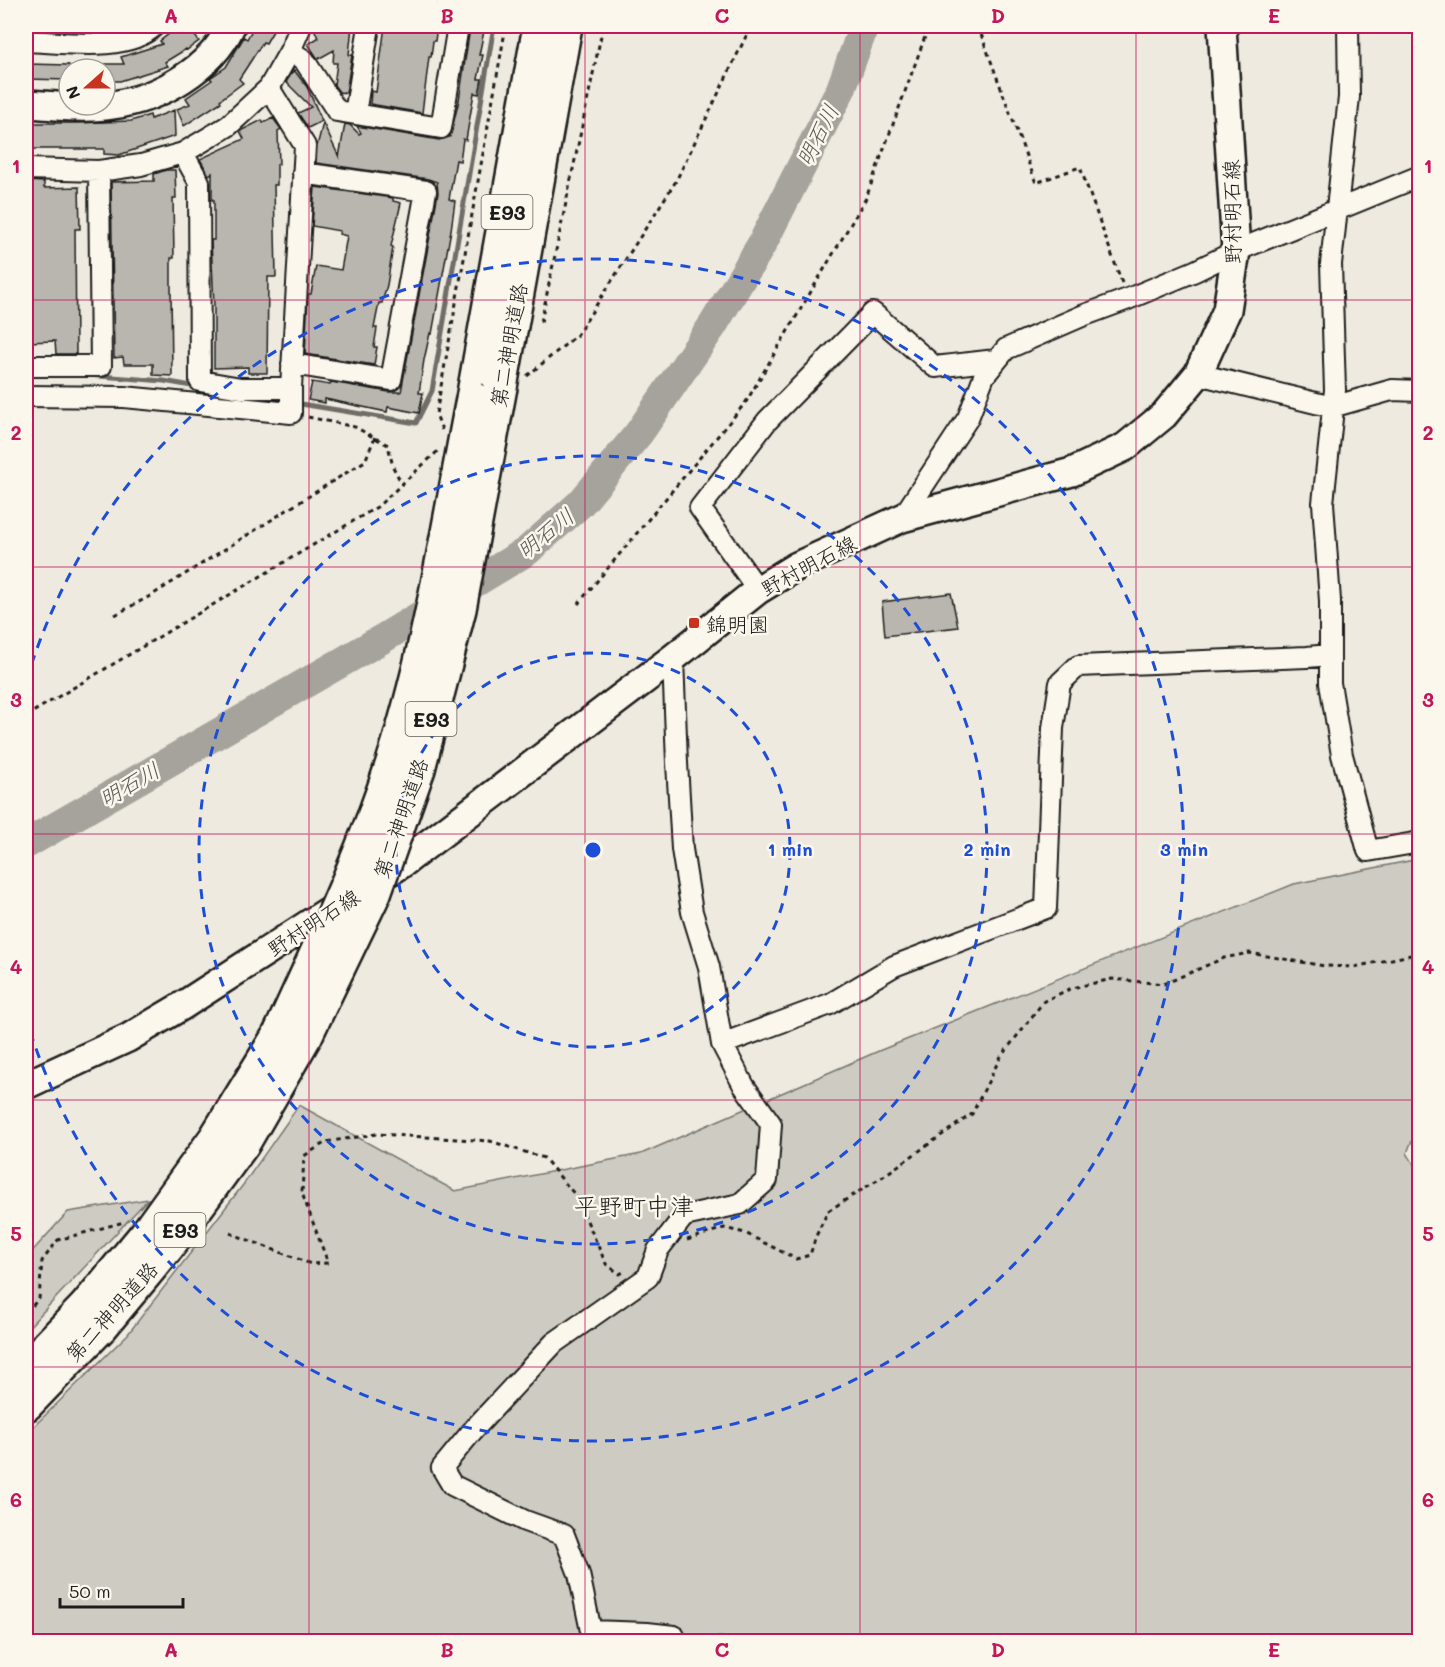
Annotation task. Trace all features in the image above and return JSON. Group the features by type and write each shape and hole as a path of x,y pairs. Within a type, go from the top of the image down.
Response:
{"highway":[{"name":"第二神明道路","path":"499,388 540,26"},
{"name":"第二神明道路","path":"26,1404 102,1325 167,1247 243,1143 293,1034 374,893 418,769 459,609 565,26"},
{"name":"第二神明道路","path":"26,1369 86,1307 146,1234 293,1034"}],"main road":[{"path":"26,104 113,105 156,94 192,72 224,41 231,26"},
{"name":"野村明石線","path":"26,1085 137,1033 403,863 673,658 758,590 797,566 902,518 1072,472 1125,447 1164,415 1198,374 1227,310 1236,251 1222,26"}],"street":[{"path":"26,41 95,34 123,42 148,32 154,26"},
{"path":"26,169 99,171 141,165 183,153 228,126 269,88 301,26"},
{"path":"355,114 369,26"},
{"path":"290,51 304,60 337,111 441,128 458,26"},
{"path":"1348,26 1349,97 1331,264 1335,390 1323,503 1330,601 1330,683 1342,755 1368,851 1419,842"},
{"path":"26,396 124,398 291,413 305,147 269,88"},
{"path":"183,153 199,182 200,381 241,388 291,388"},
{"path":"26,366 101,366 99,171"},
{"path":"292,364 391,380 426,191 303,173"},
{"path":"902,518 968,418 984,376 1006,349 1082,315 1128,299 1236,251 1419,176"},
{"path":"758,590 700,508 767,421 873,313 934,367 996,360"},
{"path":"1198,374 1332,407 1392,390 1419,391"},
{"path":"722,1044 830,1004 894,966 1046,908 1053,728 1060,683 1078,666 1307,657 1330,654"},
{"path":"673,658 676,763 682,849 692,912 709,967 722,1044 744,1086 771,1125 767,1180 740,1204 684,1216 658,1250 648,1277 554,1343 474,1429 442,1468 452,1485 525,1521 564,1535 579,1574 591,1631 674,1636"}],"path":[{"path":"443,433 436,414 506,26"},
{"path":"541,322 603,26"},
{"path":"499,388 577,335 584,325 676,181 751,26"},
{"path":"578,604 746,402 866,198 928,26"},
{"path":"978,26 1036,183 1080,167 1128,299"},
{"path":"291,413 355,427 388,445 393,467 402,484"},
{"path":"115,615 152,595 365,462 375,437"},
{"path":"26,716 377,507 439,449"},
{"path":"230,1233 311,1264 328,1263 302,1192 304,1156 326,1142 376,1134 490,1141 544,1158 576,1196 606,1264 620,1274 658,1250 724,1228 745,1233 796,1259 810,1255 828,1211 842,1200 882,1177 972,1114 1000,1058 1044,1001 1072,988 1112,979 1164,984 1224,958 1249,953 1325,966 1354,968 1419,953"},
{"path":"26,1312 39,1299 42,1261 58,1240 124,1222"},
{"path":"674,1636 751,1641"}],"shaded area":[{"path":"1419,859 1420,1120 1407,1153 1420,1174 1419,1641 26,1642 26,1434 128,1334 243,1185 299,1105 455,1191 641,1154 881,1050 1294,884"},
{"path":"148,1199 26,1330 26,1258 68,1212"}],"building":[{"path":"179,26 187,26 199,41 165,62 168,66 117,81 117,64 124,64 121,57 162,44 160,41"},
{"path":"254,26 276,26 239,79 243,83 220,100 221,102 184,126 177,109 190,104 186,98 226,67 244,37 247,39"},
{"path":"313,26 352,26 349,55 352,55 346,93 339,92 334,85 337,63 333,63 334,50 318,59 308,44 318,38"},
{"path":"385,26 437,26 431,57 429,57 422,113 370,104 371,91 376,92"},
{"path":"470,28 484,31 479,55 483,55 478,79 482,79 479,94 474,93 460,161 456,160 449,199 455,201 451,230 432,334 430,333 424,360 419,393 423,393 419,413 388,407 387,412 325,399 325,403 308,400 312,382 330,385 331,382 401,392 438,193 437,182 428,179 316,163 317,146 323,123 339,157 345,124 350,125 359,134 361,133 357,126 439,140 450,137 459,100"},
{"path":"26,64 57,65 57,80 26,79"},
{"path":"294,70 307,87 322,121 308,128 298,113 311,107 286,82"},
{"path":"174,110 175,136 119,155 104,154 104,149 26,149 26,123 131,121 150,115 151,119"},
{"path":"273,118 281,129 278,131 277,185 274,185 276,277 268,277 267,373 248,373 248,367 214,368 211,240 214,240 214,200 212,200 212,173 209,175 200,159 244,139 240,131 262,120 263,123"},
{"path":"175,170 176,198 173,198 174,258 171,258 172,376 153,375 153,364 124,364 123,357 114,358 111,182 154,181 154,174"},
{"path":"26,181 44,182 44,188 79,187 80,229 75,229 76,354 56,354 55,341 26,342"},
{"path":"315,187 393,198 393,201 401,203 391,246 393,247 387,285 382,303 379,303 374,328 377,328 374,347 377,347 374,365 305,354 308,294 311,294 316,266 341,270 347,236 339,234 340,231 312,226"},
{"path":"951,593 958,627 885,636 882,602"}],"waterway":[{"path":"295,403 416,423 432,391 494,26"},
{"name":"明石川","path":"26,844 382,639 527,551 581,503 639,433 713,325 762,244 841,89 864,26"},
{"path":"87,375 164,381 197,387"},
{"path":"257,397 286,401"}],"place":[{"name":"錦明園","path":"694,623"}],"district":[{"name":"平野町中津","path":"634,1205"}]}
